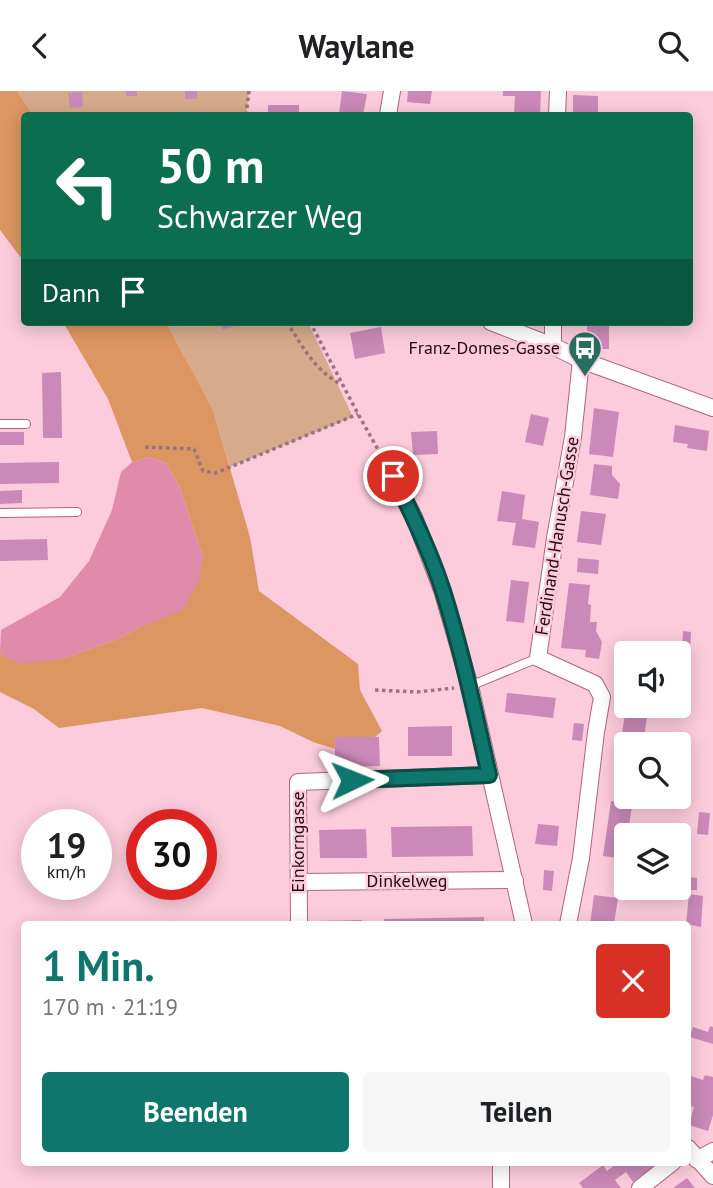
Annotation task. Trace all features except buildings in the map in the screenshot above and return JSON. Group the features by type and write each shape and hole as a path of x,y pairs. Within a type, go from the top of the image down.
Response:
{"street":[{"path":"388,112 391,91"},
{"path":"556,112 558,91"},
{"path":"501,326 713,408"},
{"path":"553,326 554,347"},
{"name":"Ferdinand-Hanusch-Gasse","path":"569,921 581,858 602,697 594,684 538,658 573,437 581,359"},
{"path":"393,476 414,517 442,590 470,686 523,921"},
{"name":"Einkorngasse","path":"299,921 298,782 489,775"},
{"name":"Dinkelweg","path":"299,882 515,880"},
{"path":"691,1152 713,1151"},
{"path":"691,1152 713,1176"},
{"path":"500,1188 501,1166"},
{"path":"640,1188 668,1166"}],"lane":[{"path":"0,423 26,424"},
{"path":"0,513 77,512"},
{"path":"470,686 538,658"}],"path":[{"path":"246,112 249,91"},
{"path":"290,326 314,363 329,378 343,384"},
{"path":"312,326 393,476"},
{"path":"145,447 194,449 203,471 216,473 358,414"},
{"path":"374,690 417,692 470,686"}],"shaded area":[{"path":"0,91 17,91 31,112 21,112 21,258 0,230"},
{"path":"17,91 249,91 246,112 31,112"},
{"path":"65,326 168,326 213,410 250,537 259,591 358,664 360,690 382,731 354,755 313,742 280,726 202,708 59,728 34,709 0,692 0,652 3,656 62,659 115,640 139,628 203,557 180,488 167,464 150,457 132,462 108,399"},
{"path":"168,326 310,326 353,417 230,467 213,410"},
{"path":"150,457 167,464 180,488 203,557 199,580 183,610 115,640 62,659 20,664 3,656 0,652 1,630 60,597 89,561 112,510 121,472 132,462"}],"place":[{"name":"Franz-Domes-Gasse","path":"585,378"}],"route":[{"path":"352,780 489,775 470,686 442,590 414,517 393,476"}]}
